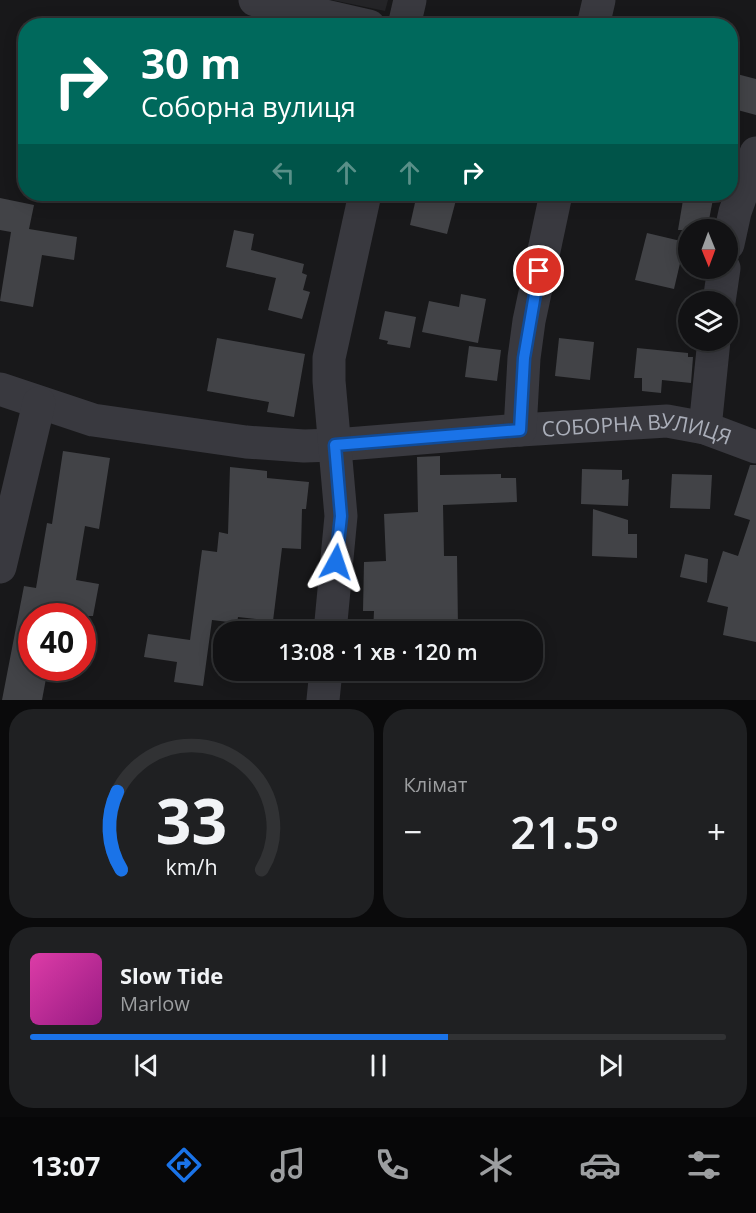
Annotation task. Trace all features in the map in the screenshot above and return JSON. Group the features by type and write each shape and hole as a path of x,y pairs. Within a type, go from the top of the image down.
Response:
{"street":[{"path":"255,0 334,18"},
{"path":"406,18 410,0"},
{"path":"594,18 599,0"},
{"path":"733,219 756,153"},
{"path":"331,621 341,516 329,358 363,201"},
{"path":"520,430 524,358 529,321 555,201"},
{"path":"705,428 713,351"},
{"name":"СОБОРНА ВУЛИЦЯ","path":"0,389 93,420 246,441 304,446 667,421 705,428 756,447"},
{"path":"0,567 39,403"},
{"path":"323,700 325,681"}],"shaded area":[{"path":"332,0 388,0 385,11"}],"building":[{"path":"738,74 756,79 756,115 738,110"},
{"path":"0,198 34,205 29,229 77,237 74,260 42,255 33,307 0,301 11,232 0,230"},
{"path":"415,201 456,201 447,234 410,225"},
{"path":"683,201 713,201 709,219 680,219"},
{"path":"234,230 254,234 251,250 304,264 302,273 307,275 303,290 310,292 302,319 268,310 276,278 226,267"},
{"path":"647,233 678,240 678,272 674,289 635,280"},
{"path":"461,294 486,299 478,343 422,332 429,301 459,307"},
{"path":"385,311 416,317 410,348 387,344 388,341 379,339"},
{"path":"217,338 305,354 294,417 267,412 269,402 207,391"},
{"path":"559,338 594,342 590,380 555,376"},
{"path":"469,346 501,350 497,381 465,377"},
{"path":"637,348 688,353 688,357 693,357 691,383 662,380 661,393 642,391 642,378 634,378"},
{"path":"63,451 110,458 99,529 85,526 76,580 99,584 95,603 21,603 24,586 36,588 47,523 52,524"},
{"path":"440,456 440,475 501,474 501,478 516,478 517,502 443,505 444,556 457,556 458,621 374,621 374,611 363,611 364,562 386,561 384,514 418,512 417,457"},
{"path":"750,465 756,465 756,642 723,635 728,607 707,602 723,551 738,556 750,520 734,515"},
{"path":"230,467 267,471 267,478 309,482 306,509 302,509 301,549 282,548 273,621 238,617 237,621 212,620 203,686 174,682 177,662 144,657 148,634 190,640 202,550 217,552 219,532 228,534"},
{"path":"582,469 622,470 622,480 629,479 628,506 581,504"},
{"path":"672,474 712,475 710,509 670,508"},
{"path":"593,509 628,520 628,534 637,534 637,558 592,556"},
{"path":"685,554 708,559 707,583 680,577"},
{"path":"18,617 18,681 46,681 42,700 2,700"}],"route":[{"path":"336,562 341,516 335,445 520,430 524,358 539,271"}]}
